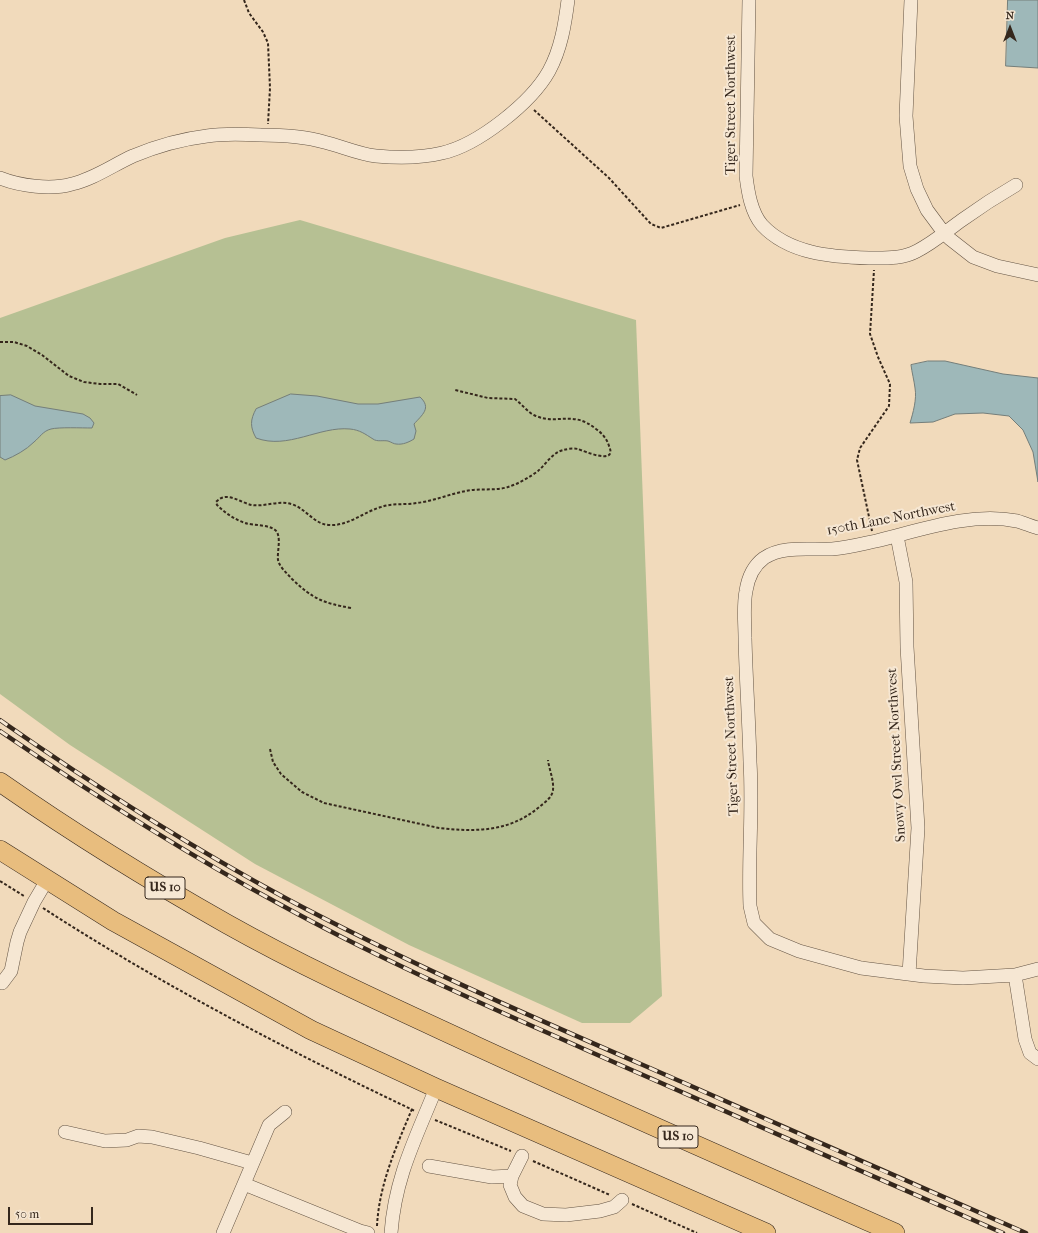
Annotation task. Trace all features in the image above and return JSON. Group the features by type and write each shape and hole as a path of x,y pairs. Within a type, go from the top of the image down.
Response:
{"highway":[{"name":"US 10","path":"0,782 46,814 134,870 228,925 337,982 561,1085 895,1233"},
{"path":"0,850 113,921 311,1030 436,1088 766,1233"}],"street":[{"path":"0,178 13,183 29,185 72,185 157,147 184,139 230,133 304,137 373,156 421,156 444,153 467,143 500,124 540,84 549,71 557,52 563,34 568,0"},
{"name":"Tiger Street Northwest","path":"749,0 746,176 752,206"},
{"path":"911,0 906,116 910,166 917,189 927,210 944,233 973,256 997,266 1038,275"},
{"path":"752,206 761,224 774,236 798,247 824,255 845,258 889,258 905,256 917,251 985,204 1016,185"},
{"name":"150th Lane Northwest","path":"754,568 772,554 785,550 834,549 875,542 950,523 975,519 1018,521 1038,528"},
{"name":"Snowy Owl Street Northwest","path":"897,536 906,582 907,647 918,828 909,974"},
{"name":"Tiger Street Northwest","path":"754,568 748,580 745,593 746,670 751,765 749,885 750,906 754,923 770,940 799,951 862,968 909,974"},
{"path":"2,983 11,971 16,942 34,902 47,880"},
{"path":"909,974 963,978 1015,975 1038,969"},
{"path":"1015,975 1025,1039 1030,1054 1038,1059"},
{"path":"391,1233 398,1183 411,1147 436,1088"},
{"path":"223,1233 269,1125 285,1112"},
{"path":"65,1132 105,1141 127,1140 138,1136 152,1137 199,1148 252,1164"},
{"path":"522,1156 512,1176 510,1185 514,1197 523,1206 543,1214 566,1215 600,1211 614,1207 622,1200"},
{"path":"429,1166 492,1177 512,1176"},
{"path":"244,1184 368,1233"}],"path":[{"path":"244,0 249,13 268,43 270,88 267,135"},
{"path":"523,102 609,178 652,224 661,228 752,206"},
{"path":"874,258 870,334 890,384 889,406 860,448 858,460 875,542"},
{"path":"0,342 14,342 27,346 42,355 69,376 84,382 118,384 137,395"},
{"path":"351,608 327,603 309,594 281,567 278,560 278,539 276,532 271,528 246,523 230,516 217,505 216,502 222,497 228,497 254,506 287,503 299,507 323,524 338,525 355,519 382,506 416,503 468,490 508,487 537,472 557,452 567,449 576,449 599,456 606,456 609,454 610,448 607,440 595,428 582,420 573,418 547,419 536,416 515,399 488,398 455,390"},
{"path":"270,749 272,762 282,774 302,792 324,803 439,828 455,830 476,830 508,826 530,815 551,796 553,789 548,760"},
{"path":"0,881 97,943 164,982 288,1048 412,1109"},
{"path":"434,1119 697,1233"}],"green space":[{"path":"300,220 636,320 662,996 630,1023 582,1023 409,945 255,864 70,745 0,694 0,318 225,238"}],"water":[{"path":"1008,0 1038,0 1038,68 1006,66"},
{"path":"928,361 945,361 1003,374 1038,378 1038,482 1033,452 1023,430 1009,416 983,413 955,414 933,422 910,423 915,397 915,385 911,365"},
{"path":"291,394 317,396 358,404 378,404 420,397 424,401 425,408 423,414 414,424 416,431 414,439 403,444 375,440 360,431 350,429 327,431 292,440 268,441 256,438 252,424 256,409"},
{"path":"11,395 35,406 83,414 90,418 94,423 92,428 59,428 48,430 24,450 5,460 0,457 0,396"}],"railway":[{"path":"0,720 70,768 178,836 289,900 337,925 533,1017 1026,1233"},
{"path":"0,731 104,800 210,865 246,886 357,945 508,1015 1003,1233"}]}
